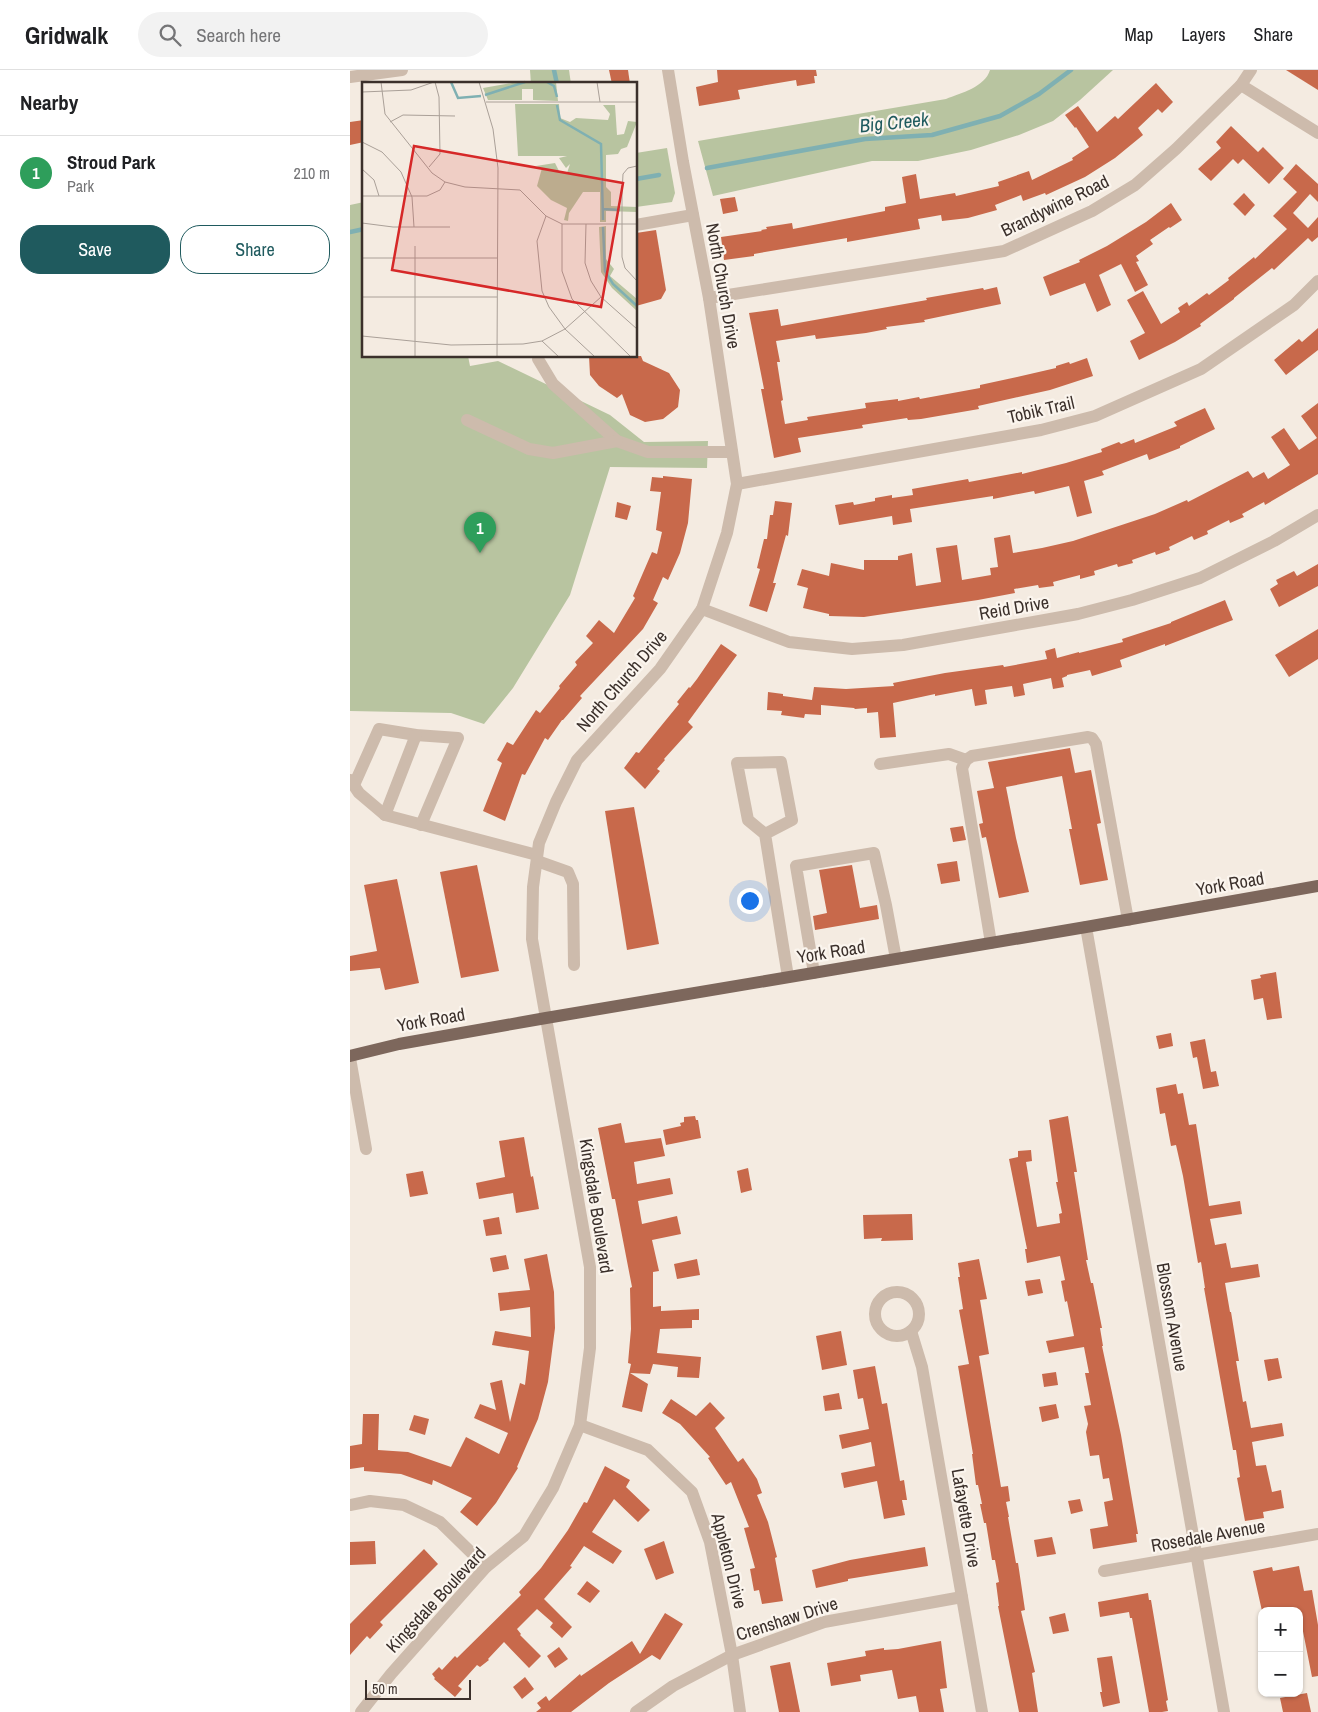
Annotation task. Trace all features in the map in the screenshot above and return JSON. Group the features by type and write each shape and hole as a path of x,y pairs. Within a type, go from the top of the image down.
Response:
{"main road":[{"name":"York Road","path":"350,1057 399,1044 546,1018 1086,928 1318,886"}],"street":[{"path":"350,77 402,70"},
{"name":"North Church Drive","path":"546,1018 532,939 533,887 539,843 556,802 577,760 660,669 702,609 727,533 737,484 709,298 668,70"},
{"name":"Brandywine Road","path":"709,298 1004,251 1092,211 1135,185 1176,149 1241,85 1250,70"},
{"path":"1241,85 1318,133"},
{"path":"638,226 693,215"},
{"name":"Tobik Trail","path":"737,484 1041,430 1095,416 1201,369 1294,305 1318,282"},
{"path":"538,359 553,384 617,441 648,452 732,452"},
{"path":"467,420 529,449 553,452 617,441"},
{"name":"Reid Drive","path":"702,609 788,642 852,649 903,645 1078,614 1132,600 1200,578 1274,541 1318,515"},
{"path":"421,825 458,738 416,735 380,728 352,782 359,793 385,815 537,858 568,872 573,884 574,965"},
{"path":"385,815 416,735"},
{"path":"991,943 962,768 966,760 972,756 1088,737 1092,738 1096,744 1128,920"},
{"path":"880,764 949,754 966,760"},
{"path":"766,834 792,820 782,762 736,763 748,820 766,834 788,977"},
{"path":"814,973 796,866 874,853 896,959"},
{"name":"Blossom Avenue","path":"1086,928 1224,1712"},
{"name":"Kingsdale Boulevard","path":"361,1712 391,1674 486,1567 524,1536 553,1488 580,1425 590,1348 590,1267 546,1018"},
{"path":"350,1057 366,1149"},
{"name":"Lafayette Drive","path":"911,1331 922,1367 982,1712"},
{"name":"Appleton Drive","path":"580,1425 648,1450 692,1492 710,1542 732,1655 740,1712"},
{"path":"350,1505 370,1501 404,1505 440,1522 486,1567"},
{"name":"Rosedale Avenue","path":"1104,1571 1318,1534"},
{"name":"Crenshaw Drive","path":"636,1712 674,1686 732,1655 824,1622 962,1597"}],"green space":[{"path":"530,70 569,70 571,82 531,82"},
{"path":"990,70 1113,70 1053,121 1019,135 971,150 918,161 872,161 713,196 698,141 946,99 978,85"},
{"path":"667,148 675,193 672,202 638,207 638,153"},
{"path":"362,202 362,358 468,358 470,366 498,361 610,415 644,442 708,441 707,468 610,467 570,595 513,688 484,724 451,713 350,711 350,205"}],"building":[{"path":"609,70 628,70 630,82 612,82"},
{"path":"717,70 816,70 817,76 814,76 815,83 797,86 796,80 738,90 740,99 699,106 696,87 718,82"},
{"path":"1286,70 1318,70 1318,90"},
{"path":"1156,83 1173,102 1162,113 1158,109 1138,128 1143,135 1115,158 1085,177 1046,195 1045,193 1023,201 1021,195 995,205 997,210 968,218 942,221 941,215 918,219 920,229 847,242 847,238 724,260 721,237 762,231 767,229 766,227 792,223 793,229 885,211 885,207 906,203 902,177 916,174 920,199 955,193 956,196 999,186 998,182 1029,171 1032,180 1073,160 1072,158 1089,147 1076,127 1065,115 1078,106 1097,132 1115,116 1118,119"},
{"path":"362,120 362,142 350,145 350,122"},
{"path":"1231,126 1258,152 1263,147 1284,168 1269,184 1243,159 1238,164 1233,159 1211,181 1198,169 1221,148 1216,142"},
{"path":"1296,164 1318,184 1318,202 1310,194 1293,213 1308,228 1318,217 1318,237 1312,242 1308,238 1274,270 1272,268 1200,324 1201,326 1175,342 1139,360 1130,341 1145,333 1127,300 1143,291 1161,324 1180,312 1178,308 1187,302 1189,306 1207,293 1209,295 1229,280 1228,278 1254,257 1255,259 1287,229 1273,216 1297,192 1283,179"},
{"path":"1244,193 1255,205 1245,216 1233,204"},
{"path":"735,197 738,211 723,214 720,199"},
{"path":"1171,203 1182,220 1150,240 1153,244 1136,256 1139,261 1136,262 1148,285 1135,292 1121,264 1099,275 1111,305 1097,312 1085,283 1050,296 1043,277 1080,262 1079,260 1107,246 1146,222"},
{"path":"656,230 666,290 661,299 638,305 638,233"},
{"path":"997,287 1001,304 924,320 925,322 886,327 887,329 866,333 816,339 815,335 776,341 780,362 777,362 785,424 808,420 807,417 866,408 865,403 898,399 898,401 919,397 920,399 980,388 980,385 1056,368 1056,366 1069,362 1070,364 1087,358 1093,376 1050,390 978,406 979,409 921,419 908,420 907,418 862,425 863,428 798,438 801,452 774,458 761,389 764,389 749,313 778,309 781,326 927,300 926,298"},
{"path":"1318,328 1318,350 1286,375 1274,360 1299,339 1302,342"},
{"path":"638,356 641,356 643,361 669,373 680,390 678,407 663,419 645,422 630,415 622,394 617,398 599,386 590,375 589,358 638,358"},
{"path":"1318,403 1318,474 1265,505 1264,502 1242,514 1244,517 1230,523 1229,520 1207,531 1208,534 1194,540 1192,536 1169,547 1170,550 1156,555 1155,552 1132,560 1133,563 1118,567 1117,564 1094,571 1095,575 1080,579 1080,575 1053,582 1054,586 1039,588 1038,585 1014,589 1015,593 978,600 864,617 829,616 829,614 803,608 808,588 797,585 802,569 829,576 831,563 864,570 864,560 898,560 898,556 912,553 916,586 941,582 936,548 957,545 962,580 991,575 990,568 998,567 994,538 1010,535 1013,553 1042,548 1073,541 1155,514 1187,500 1188,502 1248,471 1253,478 1264,472 1268,479 1290,465 1271,437 1284,428 1299,450 1317,438 1301,416"},
{"path":"1205,408 1215,429 1180,446 1180,448 1149,460 1147,454 1102,471 1104,475 1084,481 1092,513 1077,517 1069,486 1035,494 1034,491 993,499 993,496 910,509 912,522 893,525 892,516 839,525 835,505 853,502 854,505 892,495 892,498 913,495 912,489 968,479 969,482 1022,472 1022,474 1066,463 1102,452 1101,449 1119,442 1121,444 1134,439 1135,443 1177,426 1174,422"},
{"path":"663,476 692,479 688,523 680,553 668,580 663,577 653,600 658,603 643,629 580,696 582,698 562,720 548,740 545,738 525,775 522,774 505,821 483,811 502,763 497,760 507,742 513,745 536,710 540,713 560,688 559,686 577,665 575,662 593,643 586,636 599,620 614,633 635,598 633,596 652,552 657,554 662,532 656,530 661,492 650,491 652,477 663,478"},
{"path":"775,501 792,503 788,536 786,535 773,583 776,583 767,612 749,606 760,569 757,568 764,539 767,539 770,515 773,515"},
{"path":"617,502 631,506 627,520 615,517"},
{"path":"1318,564 1318,586 1279,607 1270,589 1278,584 1276,580 1294,571 1297,576"},
{"path":"1225,600 1233,620 1165,646 1165,644 1120,660 1122,667 1092,676 1090,670 1067,675 1062,678 1064,687 1053,689 1051,678 1023,684 1025,695 1014,697 1012,686 985,690 987,704 975,706 972,689 935,696 935,694 893,703 896,737 880,738 878,712 867,713 867,708 855,709 821,705 821,715 805,714 804,718 781,715 782,711 767,710 768,692 812,700 814,687 846,689 894,686 893,683 945,673 1003,665 1004,667 1047,659 1045,651 1055,648 1057,658 1079,653 1123,642 1122,639 1171,623"},
{"path":"1318,629 1318,659 1289,677 1275,655"},
{"path":"721,644 737,655 688,722 693,727 664,759 657,769 660,771 645,789 624,768 636,752 639,753 679,704 677,702 697,679"},
{"path":"1070,748 1075,773 1091,770 1101,823 1097,824 1108,880 1080,885 1069,829 1072,829 1062,776 1006,787 1029,892 999,898 986,837 982,838 979,824 983,823 977,791 994,788 988,762"},
{"path":"634,807 659,944 627,950 605,811"},
{"path":"963,826 966,840 953,842 950,828"},
{"path":"957,861 960,881 941,884 937,864"},
{"path":"477,865 499,971 461,978 440,872"},
{"path":"852,865 860,908 877,905 879,919 815,930 813,916 827,913 819,870"},
{"path":"397,879 419,983 385,990 380,968 350,971 350,956 377,951 364,885"},
{"path":"1276,972 1282,1018 1267,1020 1263,998 1254,1000 1251,980 1261,978 1260,975"},
{"path":"1171,1033 1173,1046 1159,1049 1156,1036"},
{"path":"1205,1039 1211,1072 1216,1071 1219,1086 1203,1089 1197,1057 1193,1058 1190,1042"},
{"path":"1176,1084 1178,1094 1183,1093 1189,1125 1196,1124 1209,1206 1240,1201 1242,1214 1210,1219 1215,1245 1226,1243 1231,1268 1258,1264 1260,1277 1225,1283 1239,1361 1236,1361 1243,1402 1246,1401 1251,1428 1282,1423 1284,1436 1252,1442 1256,1466 1266,1465 1272,1492 1281,1490 1284,1508 1263,1512 1264,1518 1245,1521 1237,1478 1240,1477 1236,1450 1233,1450 1201,1262 1198,1263 1176,1145 1171,1146 1165,1113 1160,1114 1156,1088"},
{"path":"695,1116 696,1120 698,1120 701,1138 666,1145 663,1130 681,1126 680,1123 684,1122 684,1117"},
{"path":"1068,1116 1077,1172 1074,1172 1088,1260 1086,1260 1091,1283 1093,1283 1102,1328 1100,1328 1102,1346 1121,1435 1138,1534 1136,1534 1137,1542 1093,1549 1090,1529 1108,1526 1104,1502 1113,1500 1109,1478 1103,1479 1099,1455 1090,1456 1086,1432 1088,1424 1084,1406 1091,1405 1085,1373 1089,1373 1084,1347 1049,1353 1046,1341 1074,1336 1061,1281 1065,1280 1060,1256 1027,1263 1025,1249 1027,1249 1009,1159 1018,1157 1018,1151 1031,1150 1032,1161 1026,1162 1037,1227 1060,1223 1059,1214 1062,1213 1056,1182 1058,1182 1049,1120"},
{"path":"621,1123 625,1143 661,1138 665,1156 634,1162 637,1184 670,1178 673,1194 638,1201 642,1224 677,1216 681,1234 652,1240 659,1271 653,1272 653,1307 661,1306 661,1311 699,1309 699,1320 692,1320 692,1328 660,1329 657,1353 701,1357 699,1378 677,1377 678,1367 653,1364 650,1374 630,1373 648,1384 642,1412 622,1407 631,1364 628,1363 631,1329 630,1288 632,1287 615,1199 612,1199 598,1128"},
{"path":"524,1137 539,1209 516,1213 513,1193 479,1199 476,1183 505,1177 499,1141"},
{"path":"748,1168 752,1190 741,1193 737,1171"},
{"path":"423,1171 428,1194 410,1197 406,1174"},
{"path":"912,1214 913,1240 881,1241 882,1238 864,1239 863,1215"},
{"path":"499,1217 502,1234 486,1236 483,1220"},
{"path":"547,1254 554,1292 555,1328 548,1382 538,1419 518,1468 496,1503 477,1526 460,1512 472,1498 433,1480 432,1485 401,1474 364,1471 364,1467 350,1469 350,1446 362,1444 363,1414 379,1414 378,1450 408,1452 451,1467 466,1437 499,1454 508,1433 474,1418 480,1404 496,1410 490,1383 502,1380 510,1422 520,1383 525,1385 529,1351 492,1345 495,1331 531,1337 530,1307 500,1311 498,1293 530,1290 524,1259"},
{"path":"506,1255 509,1269 493,1272 490,1258"},
{"path":"697,1259 700,1275 677,1279 674,1264"},
{"path":"979,1259 987,1299 980,1300 989,1354 979,1356 1001,1487 1008,1486 1010,1501 1006,1502 1025,1610 1021,1611 1035,1672 1032,1673 1038,1712 1019,1712 998,1606 996,1583 999,1582 995,1560 992,1560 986,1523 984,1523 980,1504 982,1504 978,1485 976,1485 973,1454 958,1366 969,1364 959,1310 963,1309 958,1277 960,1277 958,1263"},
{"path":"1040,1279 1043,1293 1028,1296 1025,1281"},
{"path":"841,1331 847,1365 822,1370 816,1336"},
{"path":"1278,1358 1282,1378 1268,1381 1264,1360"},
{"path":"875,1366 882,1404 887,1403 900,1481 904,1480 907,1500 902,1500 905,1515 884,1519 877,1481 844,1488 841,1473 875,1466 871,1442 842,1449 839,1435 869,1429 863,1398 858,1399 853,1370"},
{"path":"1056,1372 1058,1385 1044,1387 1042,1374"},
{"path":"839,1393 842,1409 825,1411 823,1396"},
{"path":"671,1399 696,1416 710,1402 725,1418 715,1428 738,1462 743,1458 757,1479 762,1493 757,1495 768,1522 777,1557 775,1558 783,1601 762,1604 759,1590 754,1591 750,1569 755,1568 744,1528 749,1527 731,1482 726,1485 708,1458 710,1457 680,1424 662,1413"},
{"path":"1056,1404 1059,1418 1042,1422 1039,1407"},
{"path":"414,1415 429,1419 425,1435 409,1430"},
{"path":"605,1466 630,1480 626,1487 650,1510 638,1522 614,1499 592,1532 622,1551 613,1564 584,1546 570,1566 572,1567 544,1599 572,1627 562,1638 550,1627 553,1623 537,1609 517,1629 520,1635 541,1656 529,1668 504,1642 489,1660 480,1667 477,1665 458,1686 462,1689 455,1697 434,1679 432,1674 439,1667 442,1670 455,1656 457,1658 521,1595 519,1592 541,1568 568,1530 584,1502 587,1503"},
{"path":"1080,1499 1083,1511 1071,1514 1068,1501"},
{"path":"1052,1537 1056,1554 1037,1557 1034,1540"},
{"path":"375,1541 376,1564 350,1565 350,1542"},
{"path":"664,1541 674,1573 656,1580 644,1549"},
{"path":"925,1547 928,1566 848,1579 848,1581 816,1588 812,1570 850,1560"},
{"path":"424,1549 438,1564 380,1622 383,1625 370,1639 367,1636 350,1655 350,1624"},
{"path":"1299,1566 1304,1591 1312,1590 1318,1625 1318,1676 1312,1677 1303,1631 1303,1607 1261,1607 1253,1571 1272,1567 1273,1571"},
{"path":"587,1581 600,1591 590,1603 577,1594"},
{"path":"1148,1593 1149,1600 1151,1600 1168,1700 1166,1701 1168,1711 1162,1712 1149,1712 1132,1618 1130,1618 1129,1612 1100,1617 1098,1602"},
{"path":"665,1613 683,1624 660,1660 652,1655 609,1683 571,1712 536,1712 541,1708 537,1703 546,1696 549,1701 580,1674 581,1676 632,1641 640,1654"},
{"path":"1065,1613 1069,1631 1053,1634 1049,1617"},
{"path":"941,1641 947,1688 940,1689 944,1712 919,1712 916,1696 898,1699 892,1670 860,1675 861,1681 831,1686 827,1663 866,1656 865,1651 884,1648 884,1650 898,1649"},
{"path":"559,1647 568,1659 555,1668 547,1656"},
{"path":"1112,1656 1120,1703 1103,1707 1097,1658"},
{"path":"790,1662 800,1712 779,1712 770,1666"},
{"path":"525,1677 534,1689 522,1699 513,1687"},
{"path":"1307,1693 1311,1712 1283,1712 1280,1698 1303,1697 1303,1694"}],"waterway":[{"path":"554,70 557,82"},
{"name":"Big Creek","path":"707,168 865,139 932,135 1000,116 1039,94 1071,70"},
{"name":"Big Creek","path":"638,179 659,175"},
{"name":"Big Creek","path":"350,232 362,229"}],"place":[{"name":"Stroud Park","path":"480,553"}]}
